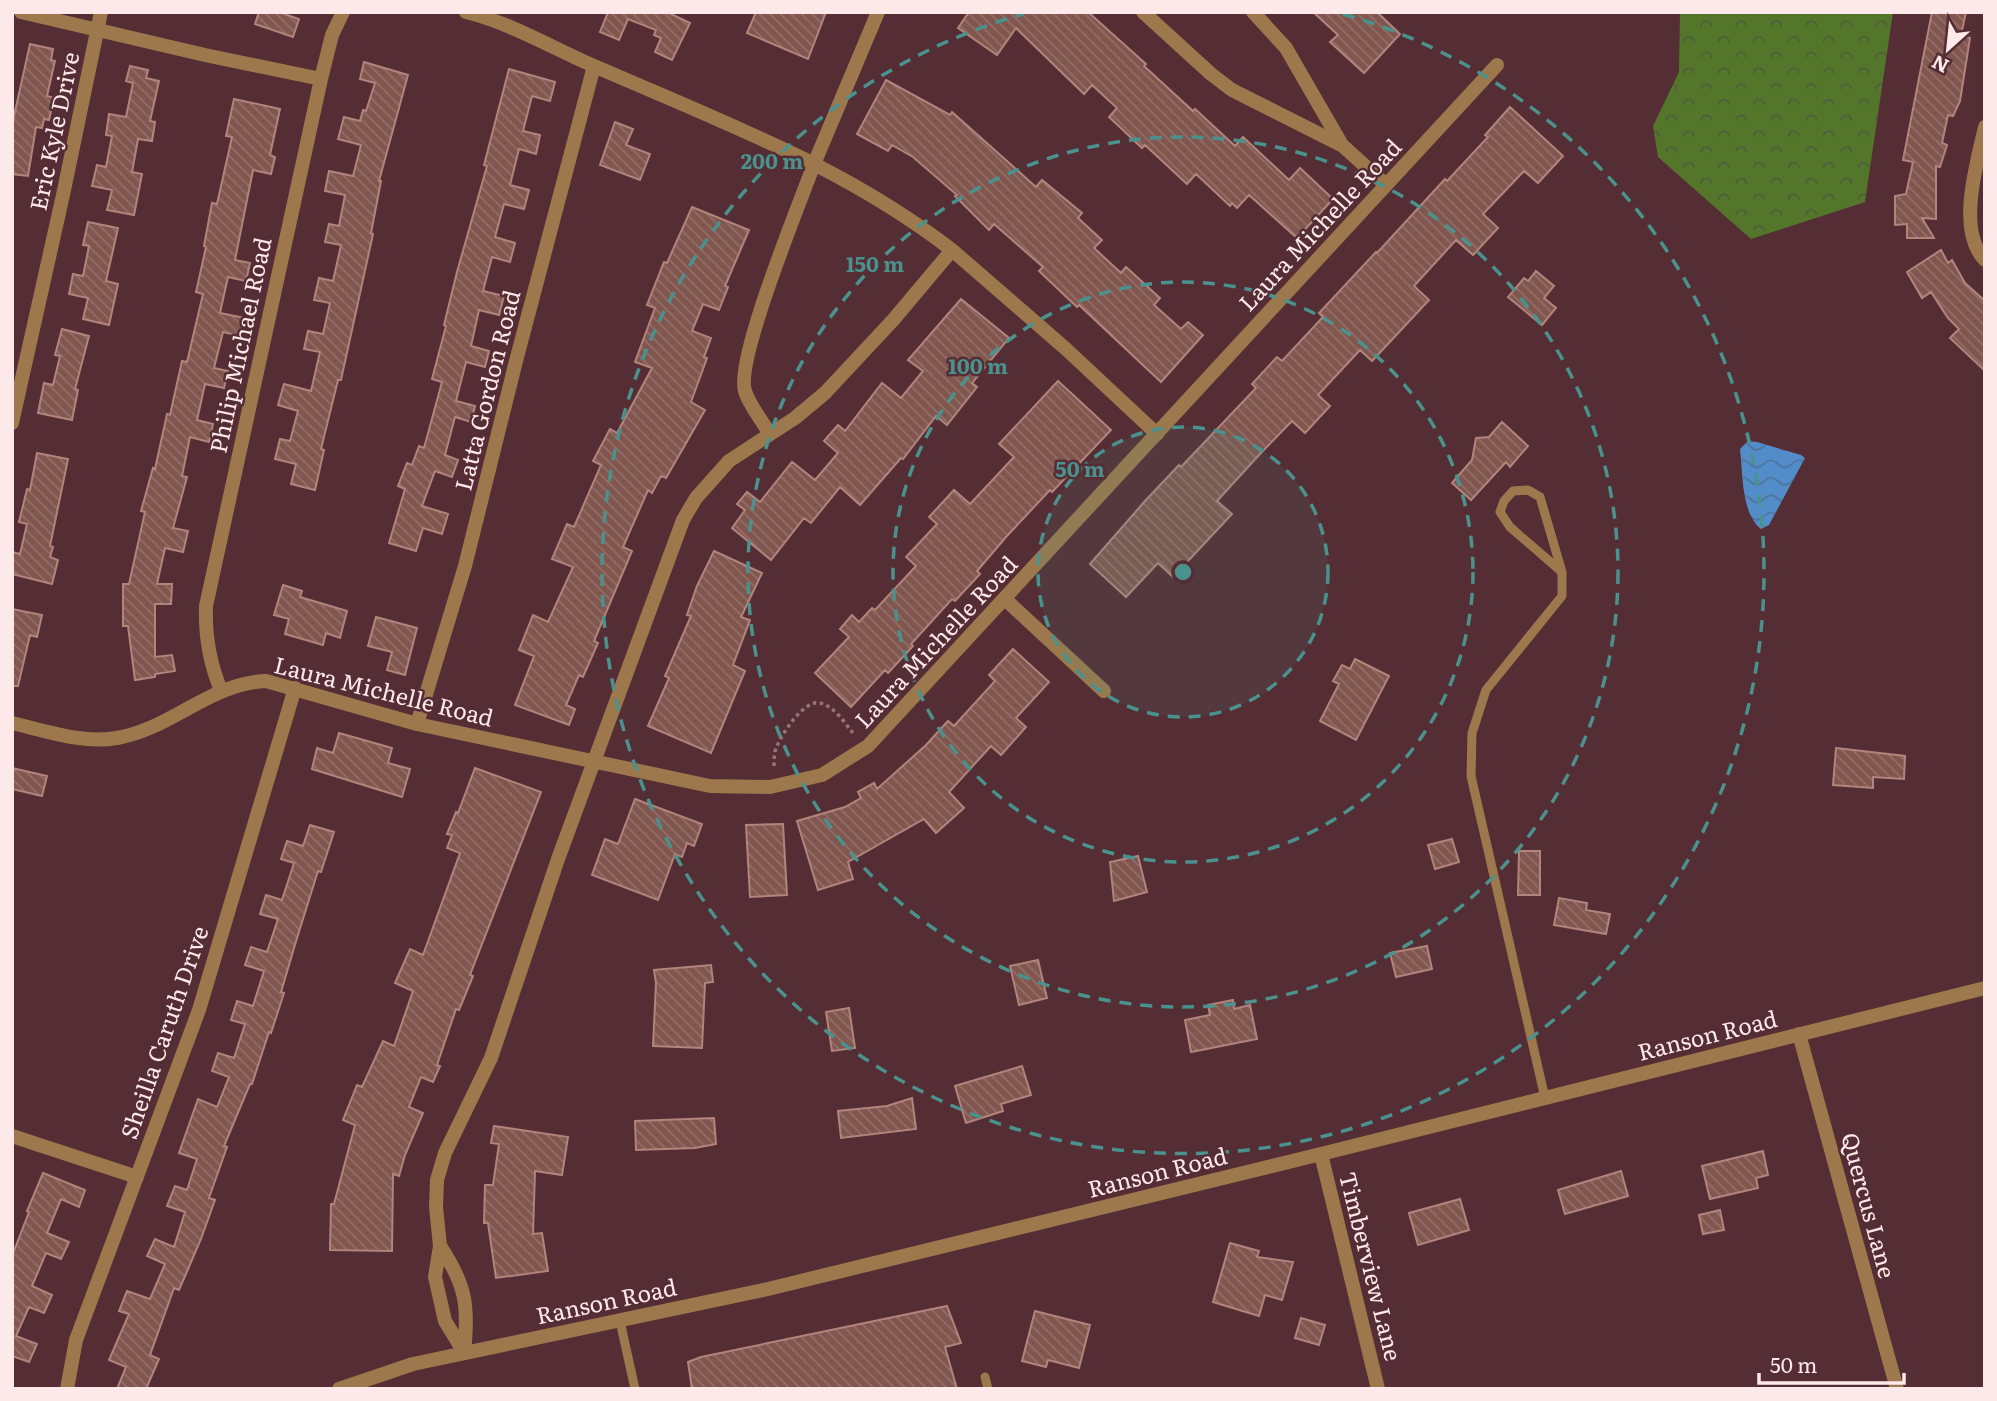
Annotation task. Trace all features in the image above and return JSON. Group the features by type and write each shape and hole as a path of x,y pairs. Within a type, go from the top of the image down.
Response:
{"street":[{"path":"21,12 321,79"},
{"name":"Eric Kyle Drive","path":"12,424 61,208 101,12"},
{"name":"Philip Michael Road","path":"222,690 205,629 206,606 321,79 332,35 343,12"},
{"path":"466,12 497,22 744,129 858,186 952,250 1066,349 1157,434"},
{"path":"769,433 744,390 745,364 766,296 814,164 878,12"},
{"path":"1143,12 1232,90 1343,146 1386,184"},
{"path":"1253,12 1286,48 1343,146"},
{"name":"Laura Michelle Road","path":"12,723 80,739 120,738 139,732 222,690 248,682 266,681 417,724 710,786 770,787 822,775 868,746 1497,65"},
{"name":"Latta Gordon Road","path":"417,724 465,566 594,66"},
{"path":"1985,127 1969,223 1979,254 1985,260"},
{"path":"464,1353 445,1321 435,1277 440,1246 436,1207 437,1180 445,1153 491,1058 558,859 683,520 696,498 729,461 794,418 825,393 894,319 952,250"},
{"path":"1005,599 1104,691"},
{"name":"Sheilla Caruth Drive","path":"67,1389 76,1340 213,967 295,688"},
{"name":"Ranson Road","path":"338,1389 394,1370 756,1292 1985,988"},
{"name":"Quercus Lane","path":"1799,1034 1896,1389"},
{"path":"12,1136 137,1177"},
{"name":"Timberview Lane","path":"1321,1154 1378,1389"},
{"path":"440,1246 457,1272 468,1316 464,1353"}],"lane":[{"path":"1545,1098 1471,776 1472,733 1486,690 1562,596 1562,572 1540,497 1528,490 1513,491 1504,501 1500,512 1510,527 1562,572"},
{"path":"620,1321 635,1389"},
{"path":"985,1377 988,1389"}],"path":[{"path":"775,766 778,743 797,715 812,703 819,702 830,708 852,733"}],"green space":[{"path":"1680,12 1893,12 1865,202 1751,239 1658,157 1653,126 1679,72"}],"water":[{"path":"1748,441 1805,458 1769,525 1761,529 1754,522 1744,492 1740,449"}],"building":[{"path":"259,12 279,12 299,19 293,37 255,24"},
{"path":"608,12 667,12 690,23 672,60 655,52 661,38 654,35 656,30 628,19 619,40 600,32"},
{"path":"756,12 826,12 808,59 747,33"},
{"path":"969,12 1088,12 1193,111 1195,109 1235,146 1243,137 1289,180 1300,168 1333,199 1297,238 1249,195 1237,208 1232,203 1230,206 1196,174 1187,184 1145,145 1142,148 1109,117 1117,108 1092,85 1084,94 1016,28 997,55 958,28"},
{"path":"1313,12 1377,12 1400,34 1364,73 1330,42 1338,35"},
{"path":"1932,12 1966,12 1961,35 1970,38 1960,101 1953,116 1948,115 1942,143 1947,145 1940,167 1936,166 1936,219 1922,218 1934,238 1907,238 1907,224 1895,225 1895,196 1906,194 1913,162 1903,160"},
{"path":"30,44 53,49 51,60 55,61 47,96 54,98 49,120 44,119 42,128 36,127 28,176 12,174 12,125"},
{"path":"364,62 408,75 379,181 373,234 341,380 338,380 321,449 324,450 315,490 291,484 296,464 275,459 280,439 290,441 298,411 278,405 284,384 311,391 320,352 304,349 308,331 323,334 330,303 314,300 319,278 333,281 341,245 325,242 329,224 339,226 345,195 325,191 329,171 353,176 361,145 338,139 344,117 360,121 363,110 366,111 375,83 360,79"},
{"path":"130,66 148,70 146,78 159,81 150,121 155,122 152,141 138,139 132,172 142,174 134,215 107,210 112,190 92,186 97,165 106,167 112,136 106,135 109,114 126,117 133,83 126,81"},
{"path":"509,69 555,82 550,101 532,96 523,131 540,135 536,154 519,149 510,185 529,190 524,209 504,204 495,237 515,243 510,262 492,257 483,291 504,296 499,315 479,310 471,346 489,351 485,367 466,362 456,401 475,406 471,422 455,417 445,455 458,460 452,477 435,471 422,506 448,514 442,534 423,528 416,551 389,543 405,489 398,486 407,463 412,465 419,446 424,448 442,382 432,379"},
{"path":"886,80 950,115 952,112 1036,187 1042,180 1082,213 1078,218 1102,240 1094,248 1121,273 1126,267 1160,298 1154,305 1181,329 1188,322 1203,335 1161,382 1039,271 1043,267 994,224 989,230 955,196 957,195 913,157 892,145 888,151 857,134"},
{"path":"234,99 280,109 270,155 275,157 271,174 253,170 235,260 250,263 246,281 228,277 220,313 245,318 241,336 223,332 214,368 228,371 224,388 205,384 197,420 213,424 209,442 190,437 182,476 187,477 173,528 188,531 183,552 165,548 157,584 172,584 171,604 155,604 155,657 172,655 175,671 135,680 128,626 123,626 123,584 129,584 145,512 141,511 153,468 155,469 167,414 170,415 182,361 187,362 203,294 196,292 212,203 217,204 232,137 226,136"},
{"path":"1510,107 1563,156 1538,183 1524,171 1483,214 1498,228 1473,255 1456,240 1414,286 1429,300 1372,361 1360,350 1318,395 1330,406 1305,433 1292,421 1259,455 1217,501 1232,514 1173,577 1158,563 1126,597 1090,564 1145,501 1256,388 1252,384 1277,357 1282,361 1323,317 1319,313 1488,137 1485,135"},
{"path":"615,122 633,129 626,145 650,154 640,180 600,165"},
{"path":"692,207 749,230 725,286 728,287 719,310 703,304 692,331 711,338 704,357 707,358 691,402 705,410 666,478 661,476 652,493 648,490 623,547 632,551 594,641 598,643 583,677 579,675 566,705 575,709 569,725 515,705 534,656 519,650 533,615 548,622 573,567 552,559 567,524 574,527 601,465 593,461 610,429 617,433 652,368 635,362 655,308 647,305 664,262 667,263"},
{"path":"88,222 118,228 106,281 118,284 109,325 83,319 88,298 69,294 73,274 83,276 89,246 83,245"},
{"path":"1941,250 1948,263 1952,260 1965,283 1985,301 1985,371 1950,338 1959,329 1948,318 1931,292 1922,298 1907,272"},
{"path":"1536,271 1554,286 1544,298 1556,308 1542,325 1508,297 1524,278 1528,281"},
{"path":"961,299 1009,338 972,383 977,387 947,425 936,416 903,459 901,458 860,505 840,487 811,523 804,518 771,560 732,528 745,510 737,504 747,492 760,502 792,462 815,480 838,453 824,441 838,425 845,431 882,383 901,398 923,371 908,360"},
{"path":"62,329 89,336 75,389 78,390 72,420 38,413 44,383 53,385 60,356 55,355"},
{"path":"1058,381 1111,430 1006,537 977,571 980,574 955,601 952,599 888,673 885,670 851,707 815,673 849,637 840,629 852,615 859,622 872,608 875,610 916,566 906,557 937,524 929,517 954,490 970,504 1014,457 999,444"},
{"path":"1502,422 1528,446 1510,467 1506,462 1471,500 1452,483 1472,460 1476,438 1489,437"},
{"path":"37,453 68,459 50,546 53,547 50,557 58,560 52,584 12,574 12,552 20,554 27,524 19,522 27,489 30,490"},
{"path":"714,551 762,573 741,617 750,620 733,665 745,671 711,753 648,726 669,678 665,676 691,616 687,615 697,586"},
{"path":"283,585 302,591 300,597 347,611 340,638 326,633 323,645 285,634 289,619 274,615"},
{"path":"12,609 42,615 37,637 30,635 18,686 12,686"},
{"path":"376,617 417,628 405,675 387,670 392,652 368,646"},
{"path":"1013,649 1049,682 1016,718 1026,727 1001,755 991,746 949,792 964,808 936,833 924,819 848,862 853,879 818,890 797,821 845,807 861,798 858,792 874,783 877,789 926,745 948,721 954,726 995,681 989,675"},
{"path":"1355,659 1389,676 1356,740 1320,721 1339,684 1333,681 1342,665 1350,669"},
{"path":"339,733 392,748 388,763 410,769 402,797 312,769 317,748 333,753"},
{"path":"1836,748 1905,756 1904,779 1873,777 1873,788 1833,785"},
{"path":"12,768 47,776 42,796 12,789"},
{"path":"475,768 541,792 470,975 473,976 459,1010 456,1009 437,1065 440,1066 433,1082 421,1077 409,1107 423,1113 399,1176 393,1174 392,1251 330,1250 331,1204 334,1204 355,1125 343,1120 357,1085 362,1087 383,1041 394,1046 413,991 395,983 410,949 423,955 460,853 447,848 452,835 447,834"},
{"path":"635,799 702,824 694,846 687,843 682,857 675,854 658,900 592,875 605,839 618,844"},
{"path":"783,824 787,895 750,897 746,825"},
{"path":"310,825 334,832 321,872 318,871 297,938 271,1033 269,1032 252,1084 224,1146 227,1147 209,1198 215,1200 179,1290 174,1288 150,1355 159,1359 146,1389 117,1389 126,1367 109,1360 129,1314 119,1311 127,1291 150,1299 165,1264 147,1256 155,1239 174,1247 185,1212 167,1206 175,1186 187,1190 197,1159 179,1153 198,1099 217,1107 229,1077 212,1071 218,1053 234,1058 245,1024 231,1020 237,1001 253,1006 264,971 245,965 251,947 267,952 278,919 260,914 266,895 282,900 294,863 281,859 287,841 303,846"},
{"path":"1452,839 1459,862 1435,869 1428,845"},
{"path":"1519,851 1540,851 1540,895 1518,895"},
{"path":"1138,856 1147,892 1114,901 1110,862"},
{"path":"1559,898 1587,903 1586,910 1610,914 1606,934 1554,925"},
{"path":"1427,946 1432,969 1396,977 1390,953"},
{"path":"1038,960 1047,998 1019,1005 1010,966"},
{"path":"711,965 713,982 705,983 702,1048 653,1046 656,983 654,970"},
{"path":"1233,1000 1234,1009 1250,1005 1257,1039 1191,1052 1185,1020 1210,1015 1208,1005"},
{"path":"849,1008 855,1048 832,1051 826,1012"},
{"path":"1022,1066 1031,1095 1001,1104 1003,1111 966,1123 955,1086"},
{"path":"912,1098 916,1129 841,1138 838,1111 887,1106"},
{"path":"714,1118 716,1144 695,1148 636,1150 635,1121"},
{"path":"494,1126 568,1137 562,1175 535,1171 533,1234 542,1233 548,1271 496,1278 488,1223 484,1223 485,1185 493,1185 499,1144 491,1143"},
{"path":"1763,1151 1768,1175 1756,1178 1758,1188 1710,1199 1702,1166"},
{"path":"1621,1171 1628,1196 1565,1214 1558,1190"},
{"path":"43,1173 85,1190 79,1207 61,1199 47,1233 69,1242 61,1259 46,1253 32,1286 52,1295 44,1313 29,1307 16,1336 37,1344 29,1362 12,1356 12,1256"},
{"path":"1460,1199 1469,1230 1418,1245 1409,1213"},
{"path":"1720,1210 1724,1230 1703,1234 1699,1215"},
{"path":"1230,1243 1259,1251 1257,1257 1293,1262 1282,1300 1265,1295 1259,1316 1213,1302"},
{"path":"947,1306 961,1343 945,1347 957,1389 692,1389 688,1362 701,1357"},
{"path":"1035,1311 1090,1325 1079,1368 1048,1360 1046,1367 1022,1361"},
{"path":"1301,1318 1325,1325 1319,1345 1295,1338"}]}
